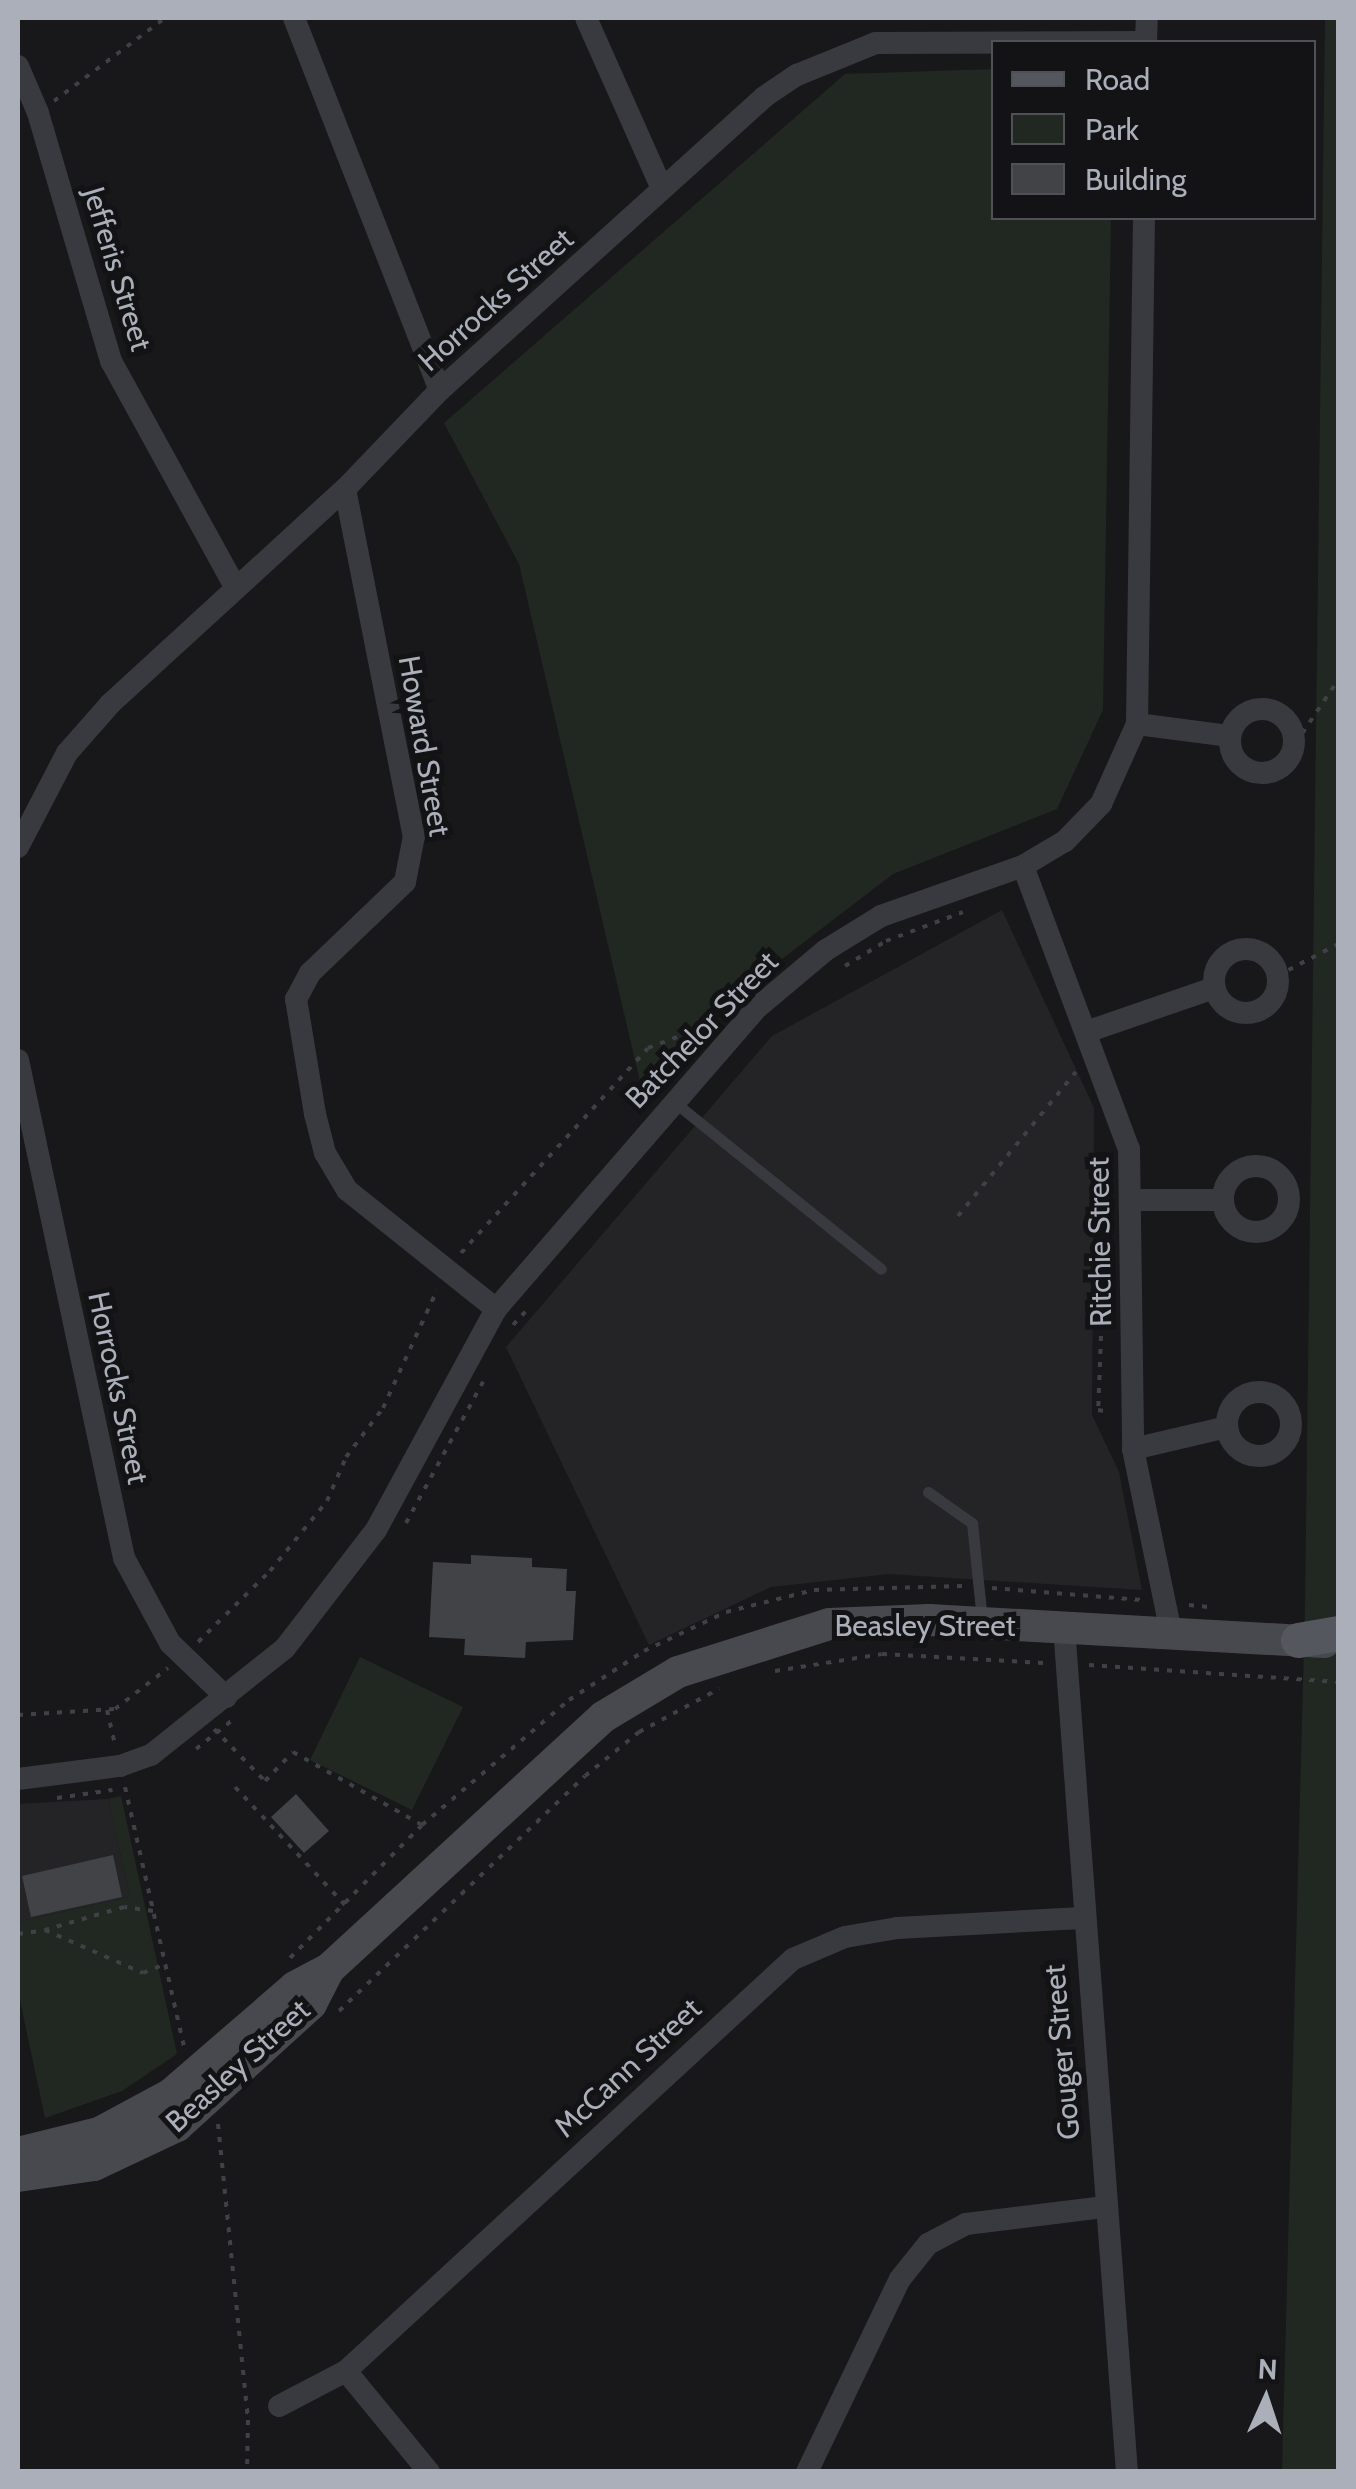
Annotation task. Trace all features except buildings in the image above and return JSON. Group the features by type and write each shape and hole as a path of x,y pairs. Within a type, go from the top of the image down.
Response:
{"main road":[{"name":"Beasley Street","path":"20,2159 94,2165 178,2126 311,2004 330,1969 603,1716 678,1672 829,1624 982,1623 1064,1628 1157,1605 1298,1640 1338,1643"},
{"path":"1298,1640 1338,1633"}],"street":[{"path":"294,18 440,390"},
{"path":"586,18 662,189"},
{"path":"876,18 876,43"},
{"name":"Horrocks Street","path":"18,847 66,753 236,587 345,489 440,390 780,86 876,43 991,43"},
{"name":"Jefferis Street","path":"18,66 38,113 112,361 236,587"},
{"name":"Batchelor Street","path":"18,1779 122,1777 203,1717 236,1701 332,1595 503,1319 673,1101 719,1050 791,977 881,916 1023,866 1065,841 1101,804 1137,724 1144,220"},
{"name":"Howard Street","path":"345,489 414,836 413,860 397,891 310,974 296,999 325,1153 347,1190 449,1269 503,1319"},
{"path":"1261,708 1290,723 1295,744 1286,763 1258,773 1234,756 1230,736 1240,717 1261,708"},
{"path":"1137,724 1230,736"},
{"name":"Ritchie Street","path":"1023,866 1065,986 1089,1031 1129,1149 1133,1449 1157,1605"},
{"path":"1239,950 1268,958 1277,976 1273,997 1257,1011 1226,1006 1214,988 1222,960 1239,950"},
{"path":"1089,1031 1214,988"},
{"name":"Horrocks Street","path":"18,1060 124,1558 146,1608 184,1656 236,1701"},
{"path":"1131,1200 1222,1200"},
{"path":"1133,1449 1227,1427"},
{"name":"Gouger Street","path":"1064,1628 1082,1918 1128,2472"},
{"name":"McCann Street","path":"279,2406 346,2371 793,1959 845,1937 896,1928 1082,1918"},
{"path":"807,2472 900,2279 928,2244 966,2224 1105,2207"},
{"path":"346,2371 429,2472"}],"lane":[{"path":"673,1101 881,1269"},
{"path":"928,1492 972,1523 982,1623"}],"path":[{"path":"38,113 165,18"},
{"path":"1228,18 1326,18"},
{"path":"1295,744 1338,680"},
{"path":"842,968 886,942 978,906"},
{"path":"1277,976 1338,944"},
{"path":"18,1715 107,1710 184,1656 270,1571 327,1501 346,1458 383,1408 449,1269 648,1048 725,1020 708,1040 719,1050"},
{"path":"958,1216 1086,1061"},
{"path":"1116,1412 1098,1410 1104,1156 1117,1150"},
{"path":"503,1319 534,1301"},
{"path":"398,1535 485,1379"},
{"path":"285,1962 347,1907 422,1824 569,1700 644,1651 726,1612 814,1590 978,1587 1217,1608"},
{"path":"768,1672 882,1654 1338,1682"},
{"path":"337,2012 584,1776 639,1732 734,1684"},
{"path":"190,1752 220,1734 236,1701"},
{"path":"107,1710 185,2052 200,2039"},
{"path":"203,1717 266,1781 293,1752 422,1824"},
{"path":"50,1798 122,1777 140,1780"},
{"path":"235,1788 347,1907"},
{"path":"18,1934 124,1907 153,1911"},
{"path":"45,1930 144,1974 165,1964"},
{"path":"205,2134 232,2113"},
{"path":"219,2126 247,2472"}],"shaded area":[{"path":"1002,910 1094,1108 1092,1415 1119,1472 1142,1590 888,1574 771,1587 649,1645 506,1347 772,1036"},
{"path":"108,1799 130,1897 18,1922 18,1804"}],"green space":[{"path":"1325,18 1338,18 1338,2471 1282,2471 1305,1608"},
{"path":"991,69 991,220 1111,220 1103,710 1057,809 893,874 761,975 641,1086 519,564 444,423 845,74"},
{"path":"360,1657 463,1707 412,1810 310,1760"},
{"path":"121,1796 177,2054 122,2091 45,2118 18,1991 18,1922 130,1897 108,1799"}]}
